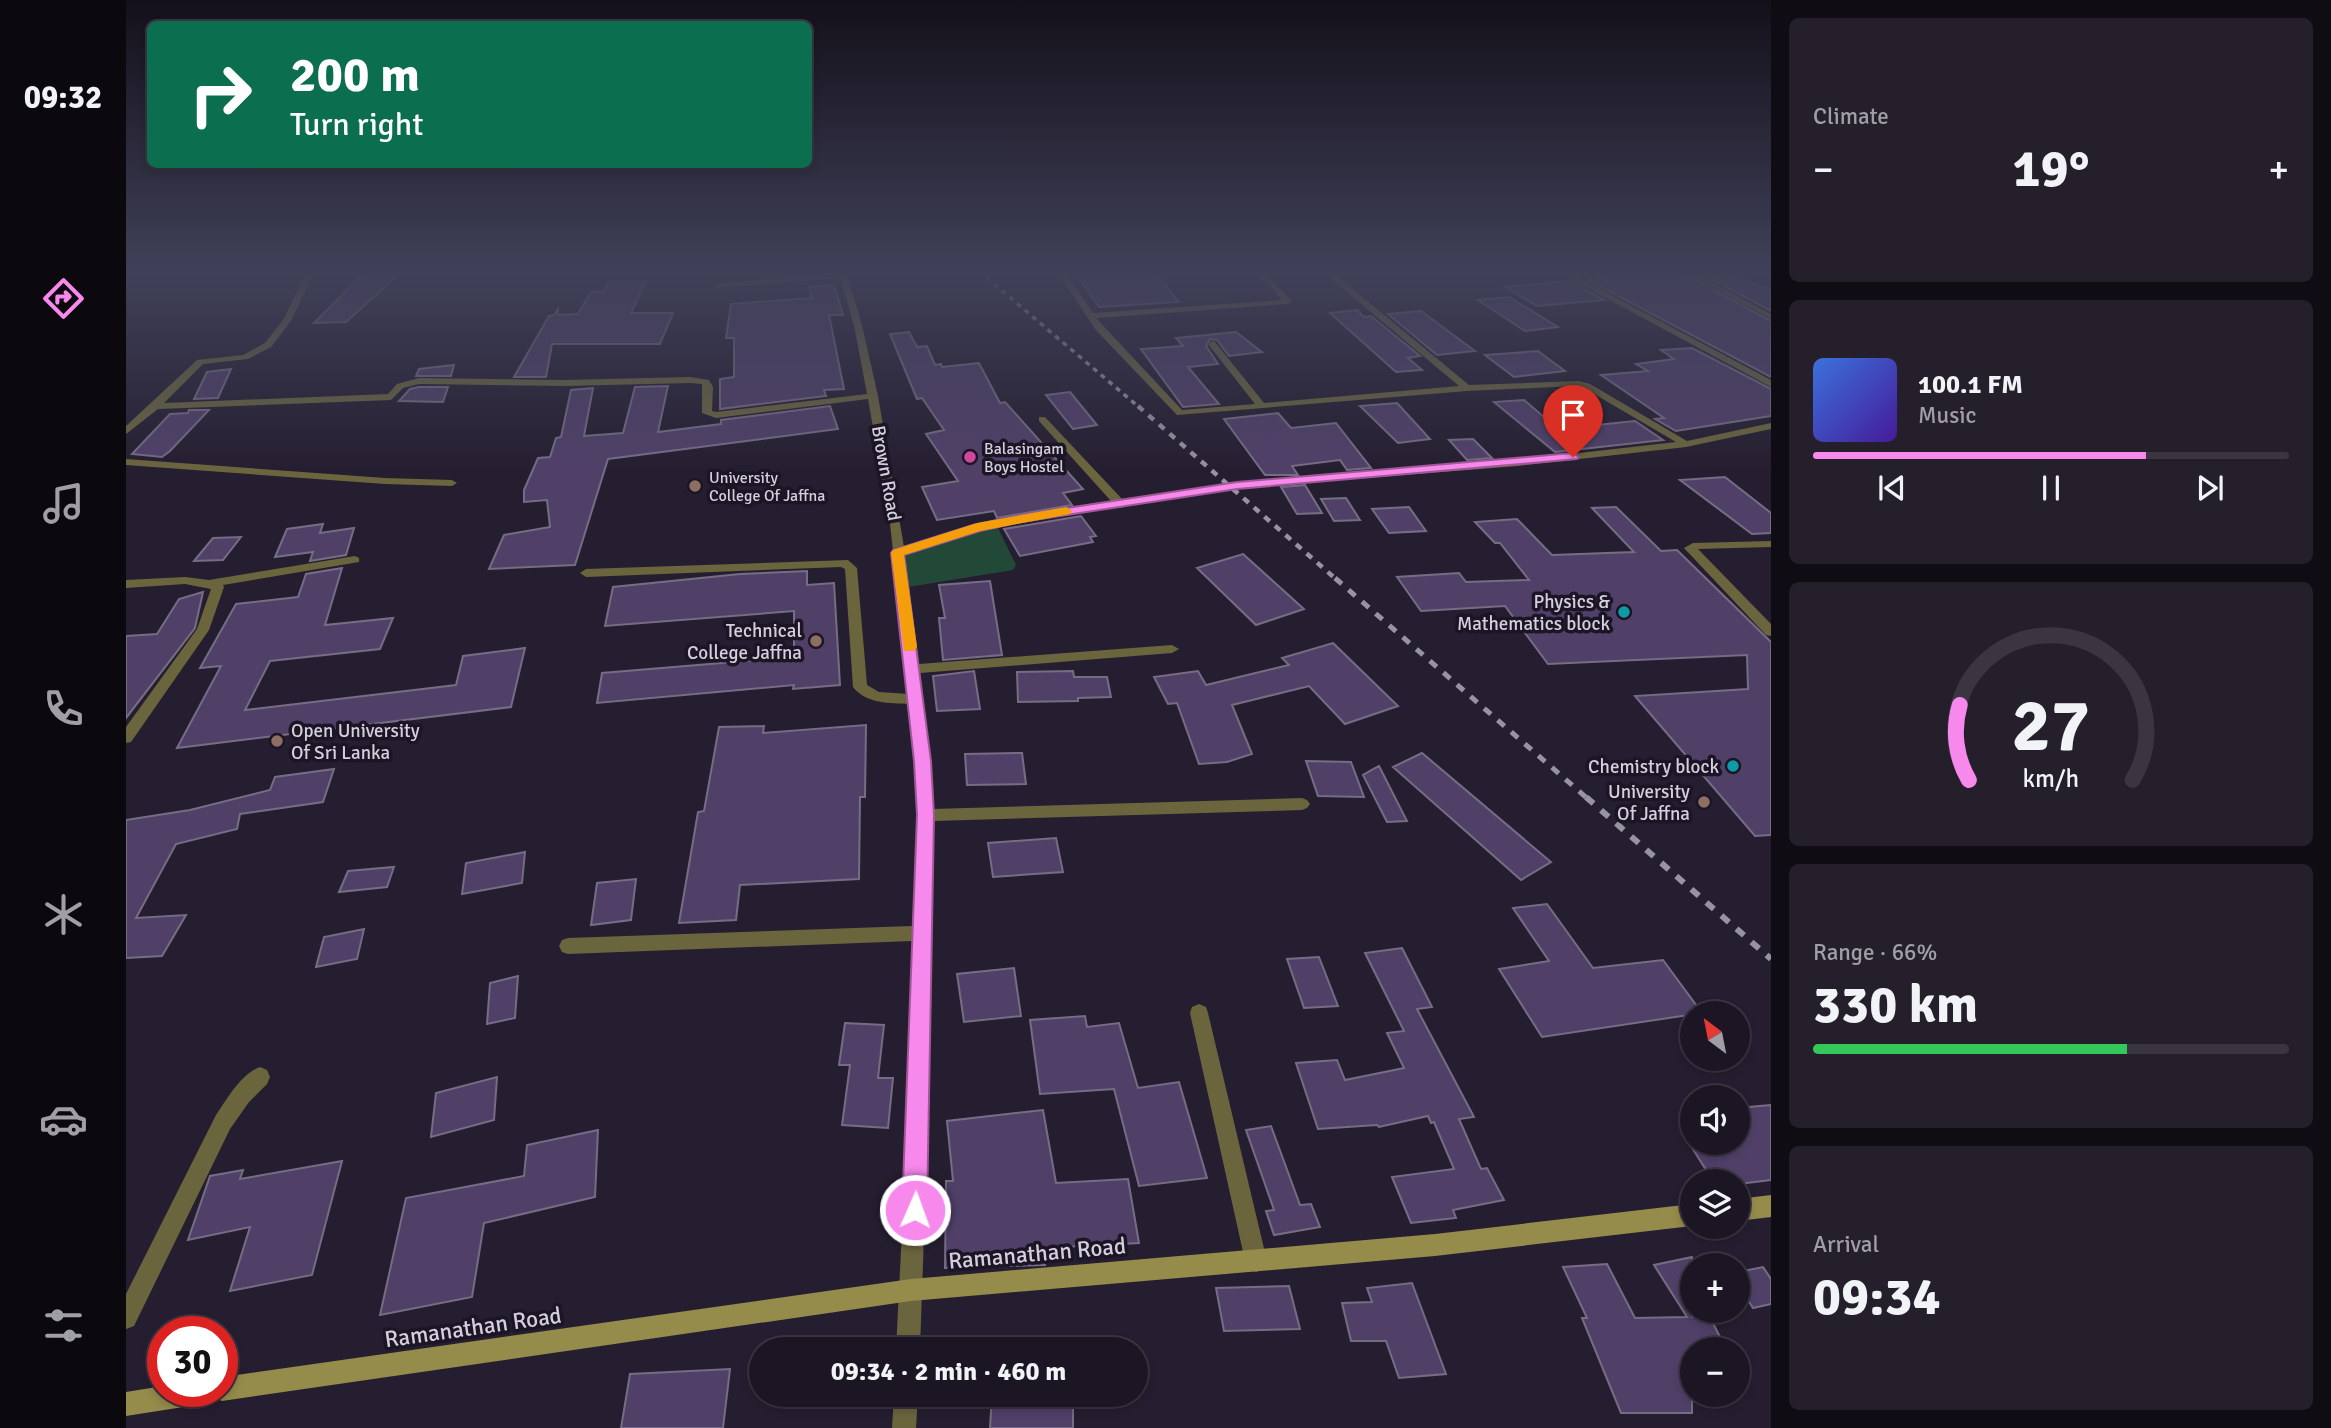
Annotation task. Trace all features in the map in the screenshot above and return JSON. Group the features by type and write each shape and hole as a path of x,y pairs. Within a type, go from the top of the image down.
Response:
{"main road":[{"path":"1750,1209 1771,1206"},
{"name":"Ramanathan Road","path":"238,1387 911,1290 1435,1245 1680,1216"},
{"path":"126,1404 147,1401"}],"street":[{"path":"126,431 155,407 200,362 245,356 268,345 274,338"},
{"name":"Brown Road","path":"861,338 896,524 926,815 919,1094 909,1337"},
{"path":"1111,338 1180,413 1467,388 1576,383 1587,386 1686,443"},
{"path":"1406,338 1467,388"},
{"path":"1684,338 1771,384"},
{"path":"1212,344 1261,405"},
{"path":"155,407 391,397 400,386 419,381 565,383 690,380 706,382 707,413 716,415 873,396"},
{"path":"1042,419 1121,505"},
{"path":"898,553 977,527 1237,485 1518,463 1686,443 1771,426"},
{"path":"126,462 385,481 452,483"},
{"path":"1771,544 1690,548 1771,632"},
{"path":"126,584 210,583 355,560"},
{"path":"586,573 844,563 852,568 860,687 875,696 915,699"},
{"path":"126,738 203,630 218,587 210,583"},
{"path":"912,669 1172,649"},
{"path":"926,815 1302,804"},
{"path":"568,946 921,933"},
{"path":"1199,1013 1256,1261"},
{"path":"126,1318 223,1122 242,1095 260,1077"},
{"path":"905,1428 906,1407"}],"green space":[{"path":"996,524 1016,565 1013,570 902,588 898,553"}],"building":[{"path":"537,338 663,338 660,344 552,344 546,377 514,377"},
{"path":"726,338 834,338 844,389 824,390 826,396 720,409 720,379 734,377 734,338"},
{"path":"892,338 912,338 917,347 927,346 935,365 941,364 942,367 979,363 1000,403 1005,402 1083,489 1063,493 1072,505 997,518 994,511 937,520 922,487 958,481 926,434 944,430 922,398 917,399"},
{"path":"1176,338 1243,338 1262,352 1229,356 1217,340 1210,339 1206,346 1218,364 1188,367 1219,404 1183,407 1141,349 1183,346"},
{"path":"1358,338 1398,338 1420,356 1408,358 1422,370 1396,372"},
{"path":"1416,338 1457,338 1475,351 1437,355"},
{"path":"1697,338 1771,338 1771,377"},
{"path":"1692,348 1771,389 1771,416 1676,431 1655,419 1664,418 1601,375 1648,371 1636,364 1674,359 1661,350"},
{"path":"1538,351 1565,371 1514,377 1485,355"},
{"path":"454,365 451,376 416,376 419,369"},
{"path":"231,369 218,398 194,399 207,372"},
{"path":"668,386 658,432 721,424 721,420 830,406 838,429 608,459 575,565 489,569 504,535 550,527 547,500 524,502 524,490 538,458 550,457 556,438 561,437 571,390 593,388 584,436 623,433 635,387"},
{"path":"448,387 443,402 399,401 410,389"},
{"path":"1070,392 1097,425 1073,429 1046,395"},
{"path":"1524,400 1558,429 1635,421 1663,440 1555,452 1494,402"},
{"path":"1397,403 1430,439 1398,443 1360,406"},
{"path":"189,410 209,410 170,451 162,457 132,454 170,414 188,413"},
{"path":"1278,413 1291,428 1336,423 1371,468 1347,470 1340,460 1292,466 1298,475 1265,475 1224,419"},
{"path":"1473,439 1492,458 1467,460 1449,440"},
{"path":"1725,477 1771,513 1771,533 1752,534 1680,480"},
{"path":"1305,485 1322,513 1297,514 1281,487"},
{"path":"1346,498 1360,520 1334,521 1321,499"},
{"path":"1409,507 1426,531 1389,533 1372,509"},
{"path":"1616,507 1661,551 1677,550 1771,642 1771,835 1755,836 1635,696 1748,689 1747,655 1548,664 1505,606 1421,611 1397,577 1459,573 1466,582 1529,580 1500,543 1495,543 1475,522 1517,519 1552,555 1634,552 1592,508"},
{"path":"1081,516 1096,536 1090,537 1093,542 1020,556 1004,529"},
{"path":"323,524 320,533 354,528 346,555 310,561 313,552 275,557 287,529"},
{"path":"241,537 223,560 194,561 213,538"},
{"path":"1243,554 1304,609 1256,625 1197,568"},
{"path":"342,568 325,625 393,618 380,649 270,661 245,710 456,685 463,656 525,648 511,707 177,748 221,666 200,668 236,604 298,597 306,574"},
{"name":"Technical College Jaffna","path":"807,571 807,585 834,583 840,685 793,689 794,685 597,703 602,673 794,657 794,611 605,626 613,587 740,574"},
{"path":"990,581 1002,655 943,660 939,618 945,618 939,585"},
{"path":"203,592 195,628 126,718 126,636 157,634 179,599"},
{"path":"1333,643 1398,706 1345,724 1309,686 1232,705 1252,754 1227,762 1199,764 1177,703 1168,704 1154,677 1198,671 1206,685 1289,665 1282,658"},
{"path":"974,671 980,709 937,711 933,676"},
{"path":"1073,671 1074,677 1107,677 1111,697 1078,698 1078,701 1018,702 1017,672"},
{"path":"866,725 865,797 860,797 859,879 740,885 736,920 679,923 698,812 704,811 719,727 764,726 763,733"},
{"path":"1022,753 1026,784 967,785 965,754"},
{"path":"1422,753 1551,862 1521,880 1393,767"},
{"path":"1306,761 1351,762 1364,797 1318,796"},
{"path":"1379,766 1407,821 1387,822 1363,775"},
{"path":"334,769 323,802 240,814 237,829 176,844 136,918 186,915 162,956 126,958 126,820 190,810 270,790 275,777"},
{"path":"1056,838 1063,872 993,877 988,843"},
{"path":"525,852 522,883 462,894 466,863"},
{"path":"394,867 387,887 339,892 348,871"},
{"path":"636,879 631,920 591,925 597,883"},
{"path":"1547,904 1593,968 1663,960 1693,1001 1680,1001 1680,1016 1542,1037 1499,969 1549,961 1513,908"},
{"path":"364,929 357,959 316,967 324,937"},
{"path":"1402,948 1432,1007 1417,1009 1474,1117 1459,1119 1481,1169 1487,1168 1504,1200 1453,1210 1456,1218 1411,1223 1392,1177 1454,1169 1434,1122 1431,1123 1428,1116 1379,1127 1318,1129 1296,1063 1337,1060 1345,1080 1404,1068 1387,1033 1404,1031 1365,953"},
{"path":"1319,957 1338,1006 1304,1008 1287,959"},
{"path":"1014,968 1021,1016 964,1022 957,974"},
{"path":"518,976 515,1018 487,1024 490,983"},
{"path":"1085,1016 1087,1027 1119,1023 1138,1088 1179,1082 1207,1178 1139,1186 1114,1089 1040,1094 1030,1020"},
{"path":"845,1023 884,1025 878,1078 893,1078 888,1128 842,1125 850,1065 839,1065"},
{"path":"497,1077 494,1120 431,1137 436,1093"},
{"path":"1771,1105 1771,1180 1750,1183 1750,1169 1705,1169 1697,1155 1750,1155 1750,1107"},
{"path":"1043,1110 1056,1183 1128,1179 1139,1243 1044,1248 1045,1265 945,1268 946,1181 953,1181 947,1121"},
{"path":"1271,1126 1300,1205 1311,1204 1320,1227 1274,1235 1266,1211 1274,1210 1246,1130"},
{"path":"598,1130 595,1197 484,1223 472,1297 380,1315 406,1198 524,1176 527,1145"},
{"path":"342,1161 312,1275 230,1291 250,1227 188,1240 210,1176 243,1170 240,1179"},
{"path":"1680,1260 1680,1306 1654,1265"},
{"path":"1607,1264 1635,1318 1680,1317 1680,1323 1713,1323 1720,1337 1680,1337 1680,1407 1692,1407 1692,1413 1621,1413 1582,1318 1587,1318 1563,1267"},
{"path":"1763,1267 1771,1279 1771,1304 1753,1308 1750,1303 1750,1270"},
{"path":"1412,1283 1446,1374 1399,1378 1386,1341 1351,1341 1342,1303 1372,1302 1367,1288"},
{"path":"1289,1286 1300,1329 1224,1331 1216,1288"},
{"path":"730,1369 723,1428 621,1428 630,1374"},
{"path":"991,1407 1073,1407 1073,1428 990,1428"}],"railway":[{"path":"1057,338 1140,408"},
{"path":"1138,406 1337,580"},
{"path":"1335,578 1588,799"},
{"path":"1586,797 1771,959"}],"slow traffic":[{"path":"909,647 898,553 977,527 1066,511"}],"place":[{"name":"Balasingam Boys Hostel","path":"970,457"},
{"name":"University College Of Jaffna","path":"695,486"},
{"name":"Physics & Mathematics block","path":"1624,612"},
{"name":"Technical College Jaffna","path":"816,641"},
{"name":"Open University Of Sri Lanka","path":"277,741"},
{"name":"Chemistry block","path":"1733,766"},
{"name":"University Of Jaffna","path":"1704,802"}],"route":[{"path":"915,1210 926,815 923,761 898,553 977,527 1237,485 1573,457"}]}
